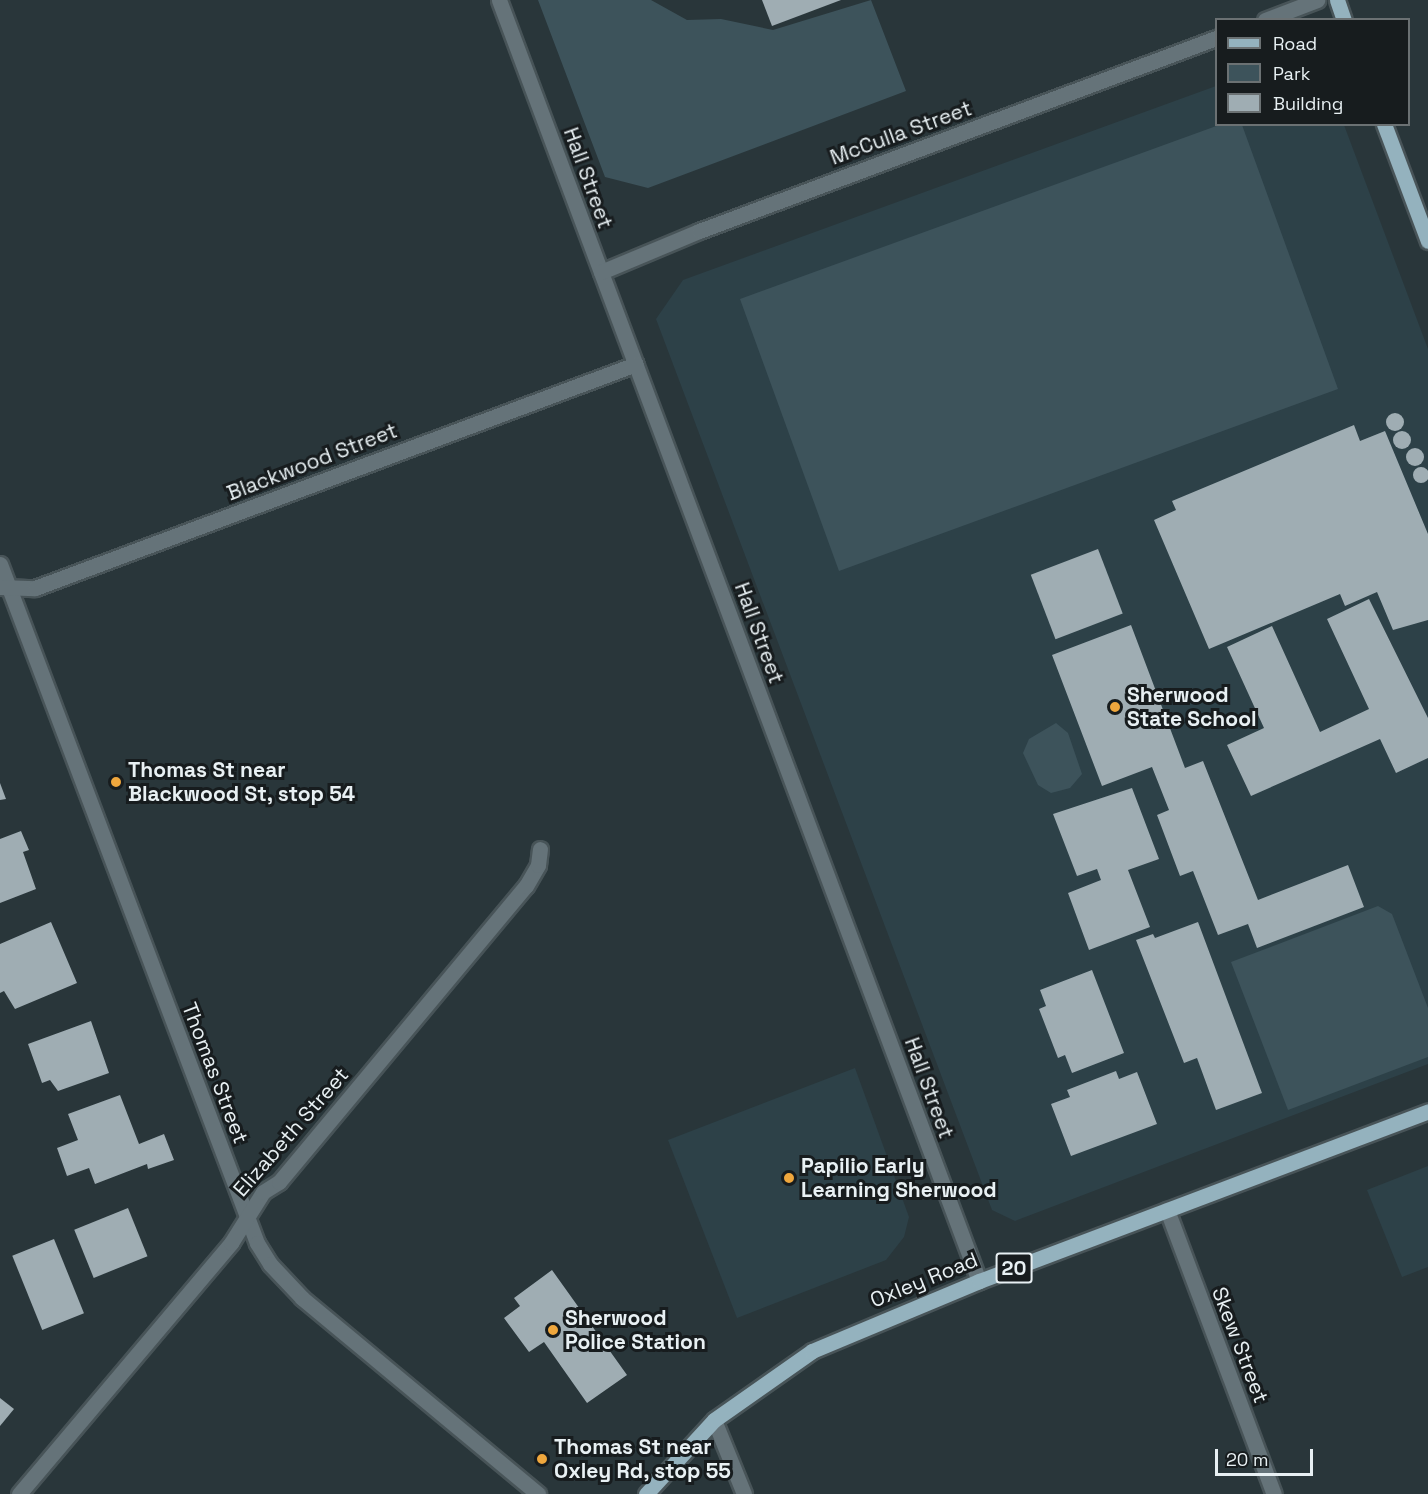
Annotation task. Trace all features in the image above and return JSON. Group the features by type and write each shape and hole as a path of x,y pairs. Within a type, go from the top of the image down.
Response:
{"main road":[{"path":"1337,0 1343,18"},
{"path":"1385,126 1428,242"},
{"name":"Oxley Road","path":"646,1494 714,1420 812,1350 979,1281 1428,1111"}],"street":[{"name":"Hall Street","path":"499,0 979,1281"},
{"path":"1270,18 1317,0"},
{"name":"McCulla Street","path":"601,272 710,227 1215,38"},
{"name":"Blackwood Street","path":"5,588 35,588 636,364"},
{"name":"Thomas Street","path":"0,564 5,588 247,1217 270,1264 302,1298 538,1494"},
{"name":"Elizabeth Street","path":"19,1494 231,1242 263,1192 279,1182 526,886 538,865 540,849"},
{"name":"Skew Street","path":"1167,1210 1274,1494"},
{"path":"714,1420 744,1494"}],"shaded area":[{"name":"Sherwood State School","path":"1215,86 1215,126 1344,126 1428,349 1428,1064 1015,1221 992,1210 656,319 683,280"},
{"name":"Papilio Early Learning Sherwood","path":"855,1068 909,1217 904,1237 886,1260 737,1318 668,1140"},
{"path":"1428,1166 1428,1267 1402,1277 1367,1190"}],"green space":[{"path":"538,0 651,0 687,20 721,19 773,30 871,0 906,91 648,188 605,177"},
{"path":"1216,126 1242,126 1338,389 839,571 740,299"},
{"path":"1056,723 1068,733 1082,774 1070,788 1051,793 1038,785 1023,753 1029,739"},
{"path":"1378,906 1392,914 1428,1008 1428,1057 1288,1110 1231,962"}],"building":[{"path":"762,0 841,0 772,26"},
{"path":"1395,413 1401,416 1404,422 1401,428 1395,431 1389,428 1386,422 1389,416"},
{"path":"1354,425 1360,441 1385,431 1428,534 1428,620 1393,630 1377,592 1345,606 1340,594 1209,649 1154,520 1176,510 1172,501"},
{"path":"1402,431 1408,434 1411,440 1408,446 1402,449 1396,446 1393,440 1396,434"},
{"path":"1415,448 1421,451 1424,457 1421,463 1415,466 1409,463 1406,457 1409,451"},
{"path":"1418,467 1424,467 1429,475 1427,481 1418,483 1413,478 1413,472"},
{"path":"1098,549 1123,613 1056,639 1031,575"},
{"path":"1369,599 1428,718 1428,758 1396,773 1380,739 1251,796 1227,745 1264,728 1227,647 1272,626 1320,732 1369,709 1327,619"},
{"path":"1131,625 1185,768 1203,761 1258,900 1348,865 1364,907 1257,948 1248,924 1218,935 1193,871 1180,876 1157,815 1169,810 1152,767 1102,786 1052,655"},
{"path":"0,783 6,799 0,800"},
{"path":"1132,788 1159,859 1128,870 1150,927 1089,950 1068,893 1101,880 1097,869 1077,876 1053,814"},
{"path":"21,831 29,850 23,852 36,889 0,903 0,839"},
{"path":"51,922 77,983 15,1009 4,991 0,993 0,944"},
{"path":"1198,922 1262,1093 1216,1110 1197,1058 1184,1063 1136,940 1153,934 1155,938"},
{"path":"1092,970 1124,1053 1072,1073 1065,1055 1058,1058 1039,1009 1046,1006 1040,990"},
{"path":"91,1021 109,1073 58,1091 50,1080 42,1083 28,1044"},
{"path":"1116,1071 1119,1079 1137,1072 1157,1124 1071,1156 1051,1104 1070,1097 1067,1090"},
{"path":"120,1095 139,1144 164,1134 174,1160 148,1169 147,1164 95,1184 89,1168 67,1176 57,1148 78,1140 68,1114"},
{"path":"128,1208 147,1256 94,1278 74,1230"},
{"path":"54,1239 84,1313 42,1330 12,1256"},
{"name":"Sherwood Police Station","path":"552,1270 627,1375 587,1403 544,1342 529,1352 504,1318 520,1306 514,1298"},
{"path":"0,1398 14,1409 0,1426"}],"place":[{"name":"Sherwood State School","path":"1115,707"},
{"name":"Thomas St near Blackwood St, stop 54","path":"116,782"},
{"name":"Papilio Early Learning Sherwood","path":"789,1178"},
{"name":"Sherwood Police Station","path":"553,1330"},
{"name":"Thomas St near Oxley Rd, stop 55","path":"542,1459"}]}
